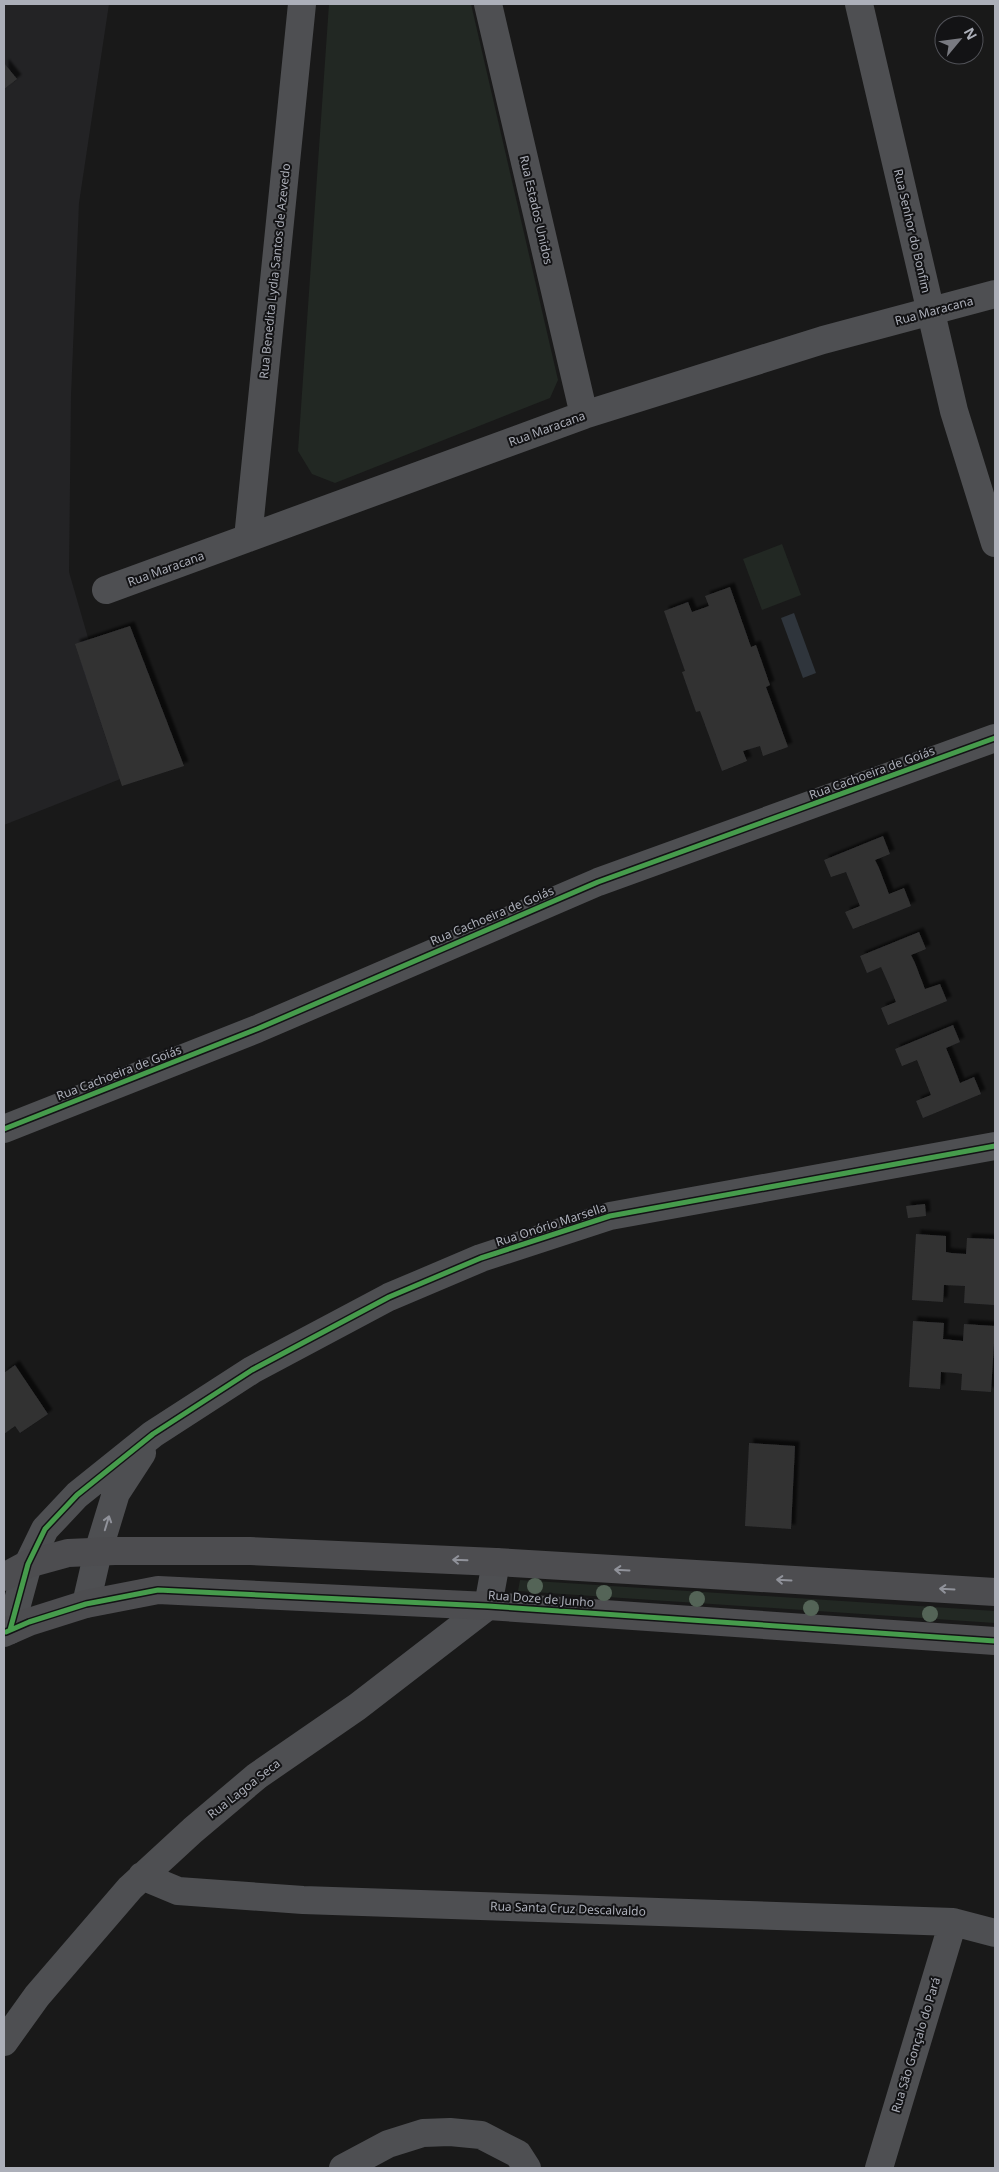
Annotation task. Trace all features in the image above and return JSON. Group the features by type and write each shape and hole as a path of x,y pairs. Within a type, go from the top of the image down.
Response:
{"street":[{"name":"Rua Benedita Lydia Santos de Azevedo","path":"248,538 302,4"},
{"name":"Rua Estados Unidos","path":"488,4 584,416"},
{"name":"Rua Senhor do Bonfim","path":"859,4 954,411 995,543"},
{"name":"Rua Maracana","path":"106,590 584,416 823,340 995,294"},
{"name":"Rua Cachoeira de Goiás","path":"4,1129 258,1030 598,882 995,738"},
{"name":"Rua Onório Marsella","path":"7,1632 28,1564 45,1529 77,1495 153,1434 252,1370 389,1297 481,1258 610,1216 995,1146"},
{"path":"86,1604 98,1552 116,1493 153,1434"},
{"path":"4,1576 28,1564 68,1553 250,1551 496,1562 995,1592"},
{"path":"488,1606 496,1562"},
{"name":"Rua Doze de Junho","path":"7,1632 86,1604 158,1590 488,1606 995,1641"},
{"name":"Rua Lagoa Seca","path":"4,2042 37,1996 142,1876 257,1776 357,1707 488,1606"},
{"name":"Rua Santa Cruz Descalvaldo","path":"142,1876 178,1891 303,1900 953,1922 995,1932"},
{"name":"Rua São Gonçalo do Pará","path":"879,2168 953,1922"},
{"path":"343,2168 388,2144 423,2133 450,2132 481,2135 518,2154 527,2168"}],"shaded area":[{"path":"4,4 109,4 79,203 71,396 69,572 128,776 4,825"},
{"path":"329,4 471,4 558,380 550,398 335,483 312,474 298,451"},
{"path":"782,544 801,595 762,610 743,559"},
{"path":"794,613 816,673 803,678 781,618"},
{"path":"520,1580 995,1611 995,1623 518,1591"}],"building":[{"path":"4,63 17,79 4,89"},
{"path":"730,587 751,647 756,645 770,685 766,687 788,747 763,756 760,746 743,751 747,761 722,771 700,711 696,712 682,672 685,671 664,611 688,602 692,612 709,606 705,596"},
{"path":"130,626 184,766 122,786 75,644"},
{"path":"883,836 890,854 875,860 889,894 904,888 911,906 853,929 845,912 860,906 846,872 831,877 824,860"},
{"path":"919,932 926,949 911,955 925,989 940,984 947,1001 888,1025 881,1008 896,1002 881,967 867,973 860,956"},
{"path":"953,1025 960,1042 946,1048 960,1083 974,1077 981,1094 923,1118 916,1101 931,1095 917,1060 902,1066 895,1049"},
{"path":"925,1204 926,1216 908,1218 906,1206"},
{"path":"916,1234 946,1236 946,1252 966,1254 967,1238 995,1239 994,1305 964,1303 965,1286 944,1285 943,1302 912,1300"},
{"path":"913,1321 944,1323 943,1339 963,1341 964,1324 995,1326 991,1392 961,1390 962,1374 941,1372 940,1389 909,1387"},
{"path":"15,1365 48,1414 20,1433 15,1426 4,1434 4,1373"},
{"path":"749,1443 795,1446 791,1529 745,1526"}],"cycle path":[{"path":"4,1129 257,1029 598,882 995,738"},
{"path":"10,1630 28,1564 45,1529 77,1495 153,1434 252,1370 389,1297 481,1258 610,1216 995,1146"},
{"path":"6,1632 29,1622 86,1604 158,1590 488,1606 995,1641"}]}
